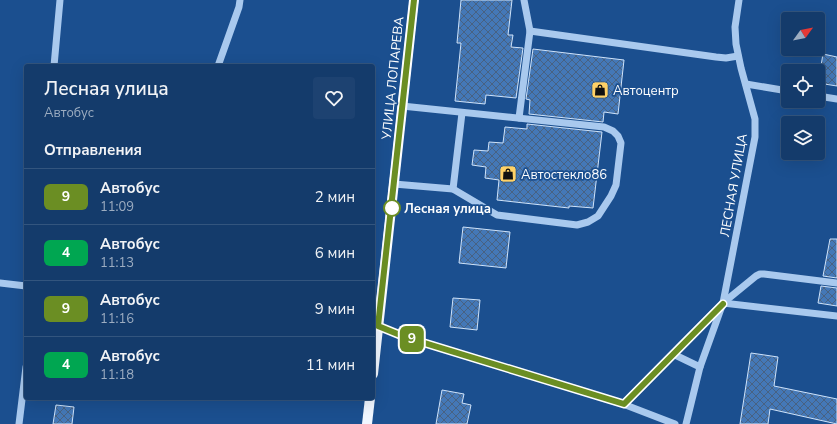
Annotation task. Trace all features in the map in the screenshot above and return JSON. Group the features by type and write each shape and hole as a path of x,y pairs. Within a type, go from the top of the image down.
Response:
{"main road":[{"name":"УЛИЦА ЛОПАРЕВА","path":"375,341 414,0"},
{"path":"367,424 370,400"}],"street":[{"path":"54,64 60,0"},
{"path":"219,64 239,7 240,0"},
{"path":"519,118 530,31 524,0"},
{"name":"ЛЕСНАЯ УЛИЦА","path":"686,424 700,367 723,304 755,137 755,119 736,44 735,27 739,0"},
{"path":"530,31 716,57 726,58 738,56"},
{"path":"746,84 781,90"},
{"path":"825,97 837,99"},
{"path":"394,184 453,189 496,215 577,225 588,222 598,216 611,196 616,185 621,143 618,136 613,131 604,127 402,106"},
{"path":"453,189 462,112"},
{"path":"624,404 723,304 752,278 760,274 764,274 837,283"},
{"path":"0,283 24,286"},
{"path":"723,304 837,316"},
{"path":"376,325 405,337 624,404 675,424"},
{"path":"673,354 700,367"},
{"path":"19,424 24,383"}],"building":[{"path":"461,0 512,0 508,35 513,35 511,47 523,48 516,98 486,95 485,104 455,101 461,43 457,43"},
{"path":"533,49 624,60 618,114 604,112 603,122 529,114 530,100 526,99"},
{"path":"825,54 837,57 837,86 825,84 825,64 821,64 823,56 825,56"},
{"path":"527,124 602,132 593,208 569,206 569,208 497,200 499,180 485,178 486,167 472,165 474,150 488,151 489,142 503,143 505,127 527,129"},
{"path":"463,227 510,232 506,268 459,263"},
{"path":"830,239 837,239 837,278 823,276"},
{"path":"821,286 837,288 837,306 818,303"},
{"path":"453,298 480,300 477,330 450,327"},
{"path":"751,353 778,357 774,386 837,399 837,424 770,409 768,424 740,424"},
{"path":"442,390 464,394 462,403 471,405 467,424 436,424"},
{"path":"56,405 74,407 72,424 53,424"}],"bus line":[{"name":"9","path":"414,0 378,326 405,337 624,404 723,304"}],"place":[{"name":"Автоцентр","path":"600,90"},
{"name":"Автостекло86","path":"508,174"},
{"name":"Лесная улица","path":"392,208"}]}
